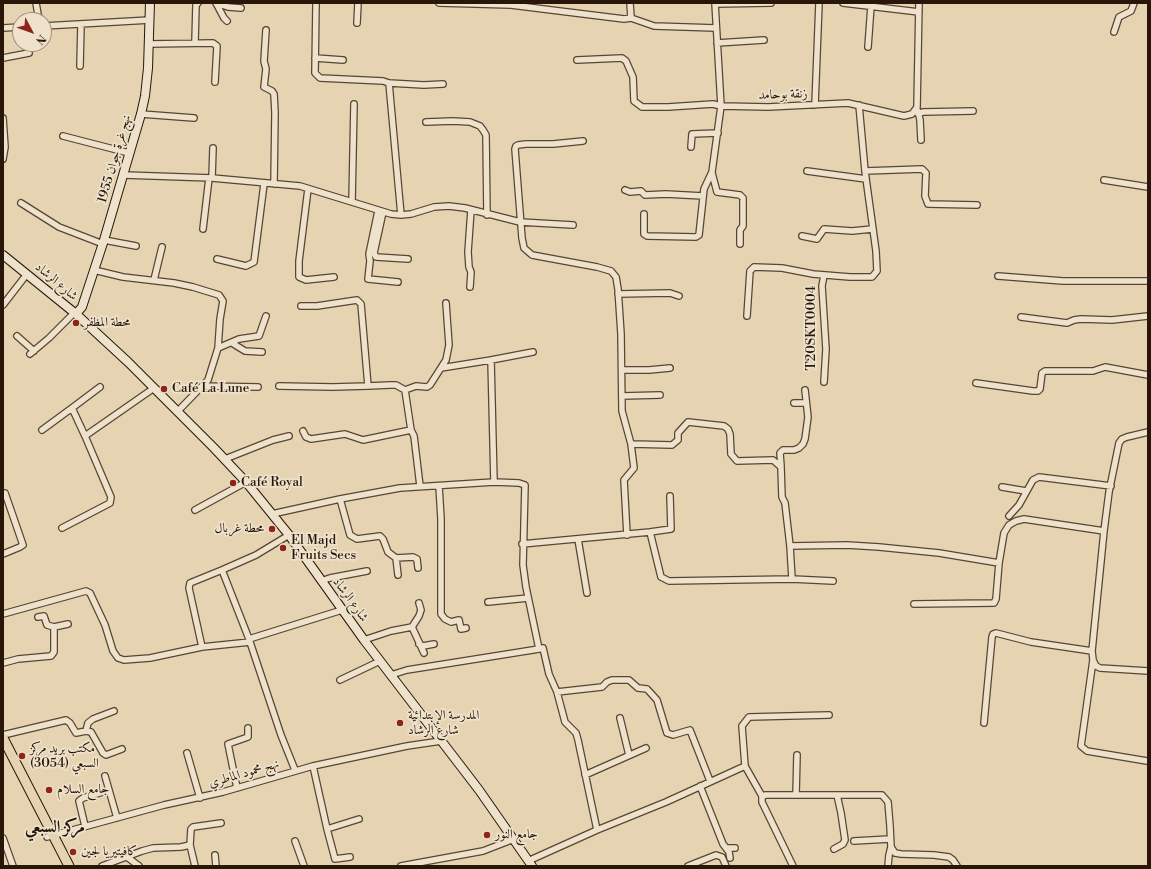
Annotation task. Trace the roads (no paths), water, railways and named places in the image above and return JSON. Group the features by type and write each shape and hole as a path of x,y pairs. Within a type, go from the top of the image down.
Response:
{"main road":[{"path":"3,738 63,866"},
{"path":"3,750 50,836 69,866"}],"street":[{"name":"نهج غرة جوان 1955","path":"75,314 82,307 124,174 141,114 145,96 149,44 150,3"},
{"path":"195,42 196,5 198,3"},
{"path":"216,3 228,7 241,8"},
{"path":"216,3 224,18 227,20"},
{"path":"316,3 315,73 320,78 383,81 389,83 424,85 443,84"},
{"path":"357,23 358,3"},
{"path":"440,3 532,5 554,11 624,19 631,18 654,26 716,28"},
{"path":"630,3 631,18"},
{"path":"644,214 644,234 647,236 696,237 698,235 704,189 712,172 721,106 715,4 771,3"},
{"path":"814,105 819,3"},
{"path":"843,3 918,12"},
{"path":"918,3 917,114 921,140"},
{"path":"1114,32 1119,18 1131,11 1134,3"},
{"path":"868,47 871,6"},
{"path":"52,26 150,20"},
{"path":"80,66 81,24"},
{"path":"266,30 264,61 266,69 264,87 272,91 274,94 276,113 274,184"},
{"path":"717,43 764,40"},
{"path":"149,44 195,42 213,43 217,46 216,82"},
{"path":"3,58 29,53"},
{"path":"315,58 343,60"},
{"name":"زنقة بوحامد","path":"577,60 622,58 626,61 633,77 634,101 642,107 713,104 721,106 768,107 848,103 904,116 923,112 973,111"},
{"path":"389,83 401,215"},
{"path":"352,202 354,104"},
{"path":"747,316 750,271 754,266 782,268 824,275 872,277 875,275 877,271 876,258 865,171 859,105"},
{"path":"141,114 194,118"},
{"path":"3,118 5,147 3,159"},
{"path":"426,122 470,122 480,126 483,130 486,135 487,215"},
{"path":"691,147 692,134 718,133"},
{"path":"63,136 129,153"},
{"path":"583,141 553,144 526,144 516,146 520,222 524,248 532,255 597,267 611,271 616,277 622,370 622,411 631,444 634,468 624,480 627,535"},
{"path":"203,229 213,148"},
{"path":"865,171 922,169 926,173 925,196 928,204 977,205"},
{"path":"807,171 866,179"},
{"path":"712,172 717,192 740,195 743,198 743,226 740,230 740,244"},
{"path":"124,174 210,178 300,186 381,211 401,215 411,214 434,207 449,206 520,222 573,224"},
{"path":"1104,180 1148,187"},
{"path":"217,259 246,266 254,262 264,184"},
{"path":"308,189 299,262 299,277 306,280 334,278"},
{"path":"625,190 630,192 641,191 646,195 666,194 703,196"},
{"path":"21,203 59,227 103,242 136,246"},
{"path":"470,210 468,252 471,272 470,287"},
{"path":"381,211 374,253 376,257 408,259"},
{"path":"381,211 369,254 370,261 368,279 398,282"},
{"path":"802,236 817,239 824,229 852,231 872,229"},
{"path":"154,280 162,247"},
{"name":"شارع الرشاد","path":"3,255 75,314 128,362 178,411 246,482 289,535 364,640 442,741 530,864"},
{"path":"94,270 123,277 154,280 193,287 219,295 223,301 218,348 210,374 203,386 178,411"},
{"path":"3,305 27,274"},
{"name":"T20SKT0004","path":"824,275 822,286 826,349 824,382"},
{"path":"998,276 1063,281 1148,281"},
{"path":"618,294 670,293 679,296"},
{"path":"301,306 317,306 357,300 361,304 368,386"},
{"path":"279,386 333,387 396,385 405,390 416,386 430,385 446,360 449,345 446,303"},
{"path":"17,336 32,352 75,314"},
{"path":"218,348 240,339 259,336 266,316"},
{"path":"1021,317 1067,323 1081,319 1112,320 1148,316"},
{"path":"232,343 244,351 262,352"},
{"path":"441,368 533,352"},
{"path":"491,360 494,482"},
{"path":"976,383 1033,392 1040,389 1042,373 1045,371 1093,371 1105,367 1148,375"},
{"path":"622,370 670,368"},
{"path":"203,386 258,387"},
{"path":"42,430 100,387"},
{"path":"85,436 154,388"},
{"path":"405,390 411,430 414,436 420,486"},
{"path":"792,579 785,503 782,497 780,453 783,450 794,450 799,448 805,439 808,417 805,390"},
{"path":"622,396 660,395"},
{"path":"794,403 806,403"},
{"path":"62,528 110,503 111,497 72,408"},
{"path":"631,444 672,445 678,440 678,433 688,422 718,425 724,426 728,429 730,434 731,454 737,460 773,460 781,467"},
{"path":"303,431 306,437 311,439 345,434 363,440 411,430"},
{"path":"1147,761 1087,751 1081,746 1093,660 1092,651 1104,531 1109,492 1119,443 1122,439 1127,437 1148,432"},
{"path":"225,460 273,440 289,436"},
{"path":"1009,516 1019,505 1033,480 1039,477 1111,486"},
{"path":"195,510 246,482"},
{"path":"272,514 400,488 494,482 519,482 524,484 522,544 523,565 528,598 539,649"},
{"path":"439,486 441,519 441,614 445,619 451,622 460,620 461,629 466,628"},
{"path":"1002,487 1026,491"},
{"path":"3,554 20,547 23,544 5,493"},
{"path":"522,544 627,535 671,529 670,496"},
{"path":"340,499 350,535 357,539 380,536 383,539 388,552 396,558 413,557 417,559 418,568"},
{"path":"914,604 994,603 996,599 998,563 1004,533 1009,525 1016,521 1024,519 1104,531"},
{"path":"650,532 661,577 669,581 792,579 833,581"},
{"path":"202,648 189,588 190,583 256,555 289,535"},
{"path":"578,538 587,593"},
{"path":"790,546 847,545 879,547 939,553 998,563"},
{"path":"396,558 398,575"},
{"path":"222,570 249,640 295,770"},
{"path":"321,581 367,571"},
{"path":"3,614 86,591 90,593 105,626 113,651 121,660 150,658 249,640 342,610"},
{"path":"488,602 528,598"},
{"path":"364,640 391,631 412,627 421,610 419,603"},
{"path":"38,617 44,616 47,625 54,627 68,624"},
{"path":"3,663 26,658 51,656 54,652 54,627"},
{"path":"412,627 424,652"},
{"path":"984,723 993,634 996,633 1031,642 1092,651"},
{"path":"419,644 423,646 434,644"},
{"path":"391,675 407,670 543,648 549,674 565,722 576,733 597,830"},
{"path":"1093,660 1096,666 1100,668 1148,671"},
{"path":"340,680 380,661"},
{"path":"556,692 602,687 607,682 612,680 629,680 638,688 647,689 657,700 667,732 673,735 690,730 710,781"},
{"path":"86,731 88,723 93,719 114,711"},
{"path":"792,866 762,802 762,796 745,766 742,726 749,717 829,715"},
{"path":"620,718 629,756"},
{"path":"3,735 66,720 70,723 76,733 86,731 91,732 103,753 106,755 122,748"},
{"path":"237,788 228,744 248,737 248,728"},
{"name":"نهج محمود الماطري","path":"50,836 164,805 200,798 295,770 407,746 442,741"},
{"path":"585,775 646,748"},
{"path":"188,753 200,798"},
{"path":"796,795 797,755"},
{"path":"312,766 335,859 350,856"},
{"path":"530,864 597,830 745,766"},
{"path":"105,776 117,818"},
{"path":"700,786 723,844 729,852 730,858"},
{"path":"86,826 79,801 83,798 106,791 109,792"},
{"path":"834,849 843,844 844,840 841,813 836,795"},
{"path":"762,796 882,795 888,802 891,847 888,866"},
{"path":"327,829 359,819"},
{"path":"195,866 190,845 191,829 193,827 221,823"},
{"path":"3,838 13,866"},
{"path":"854,841 890,839"},
{"path":"401,866 483,851 514,840"},
{"path":"295,841 304,866"},
{"path":"102,866 152,848 181,847 190,845"},
{"path":"891,847 896,853 901,854 949,857 957,866"},
{"path":"726,848 735,848"},
{"path":"215,855 216,866"},
{"path":"688,866 716,855 722,857 726,866"},
{"path":"127,857 139,866"}],"place":[{"name":"محطة المظفر","path":"76,323"},
{"name":"Café La Lune","path":"164,389"},
{"name":"Café Royal","path":"233,483"},
{"name":"محطة غربال","path":"272,529"},
{"name":"El Majd Fruits Secs","path":"283,548"},
{"name":"المدرسة الإبتدائية شارع الرشاد","path":"400,723"},
{"name":"مكتب بريد مركز السبعي (3054)","path":"22,756"},
{"name":"جامع السلام","path":"49,790"},
{"name":"جامع النور","path":"487,835"},
{"name":"كافيتيريا لجين","path":"73,852"}],"district":[{"name":"مركز السبعي","path":"55,828"}]}
